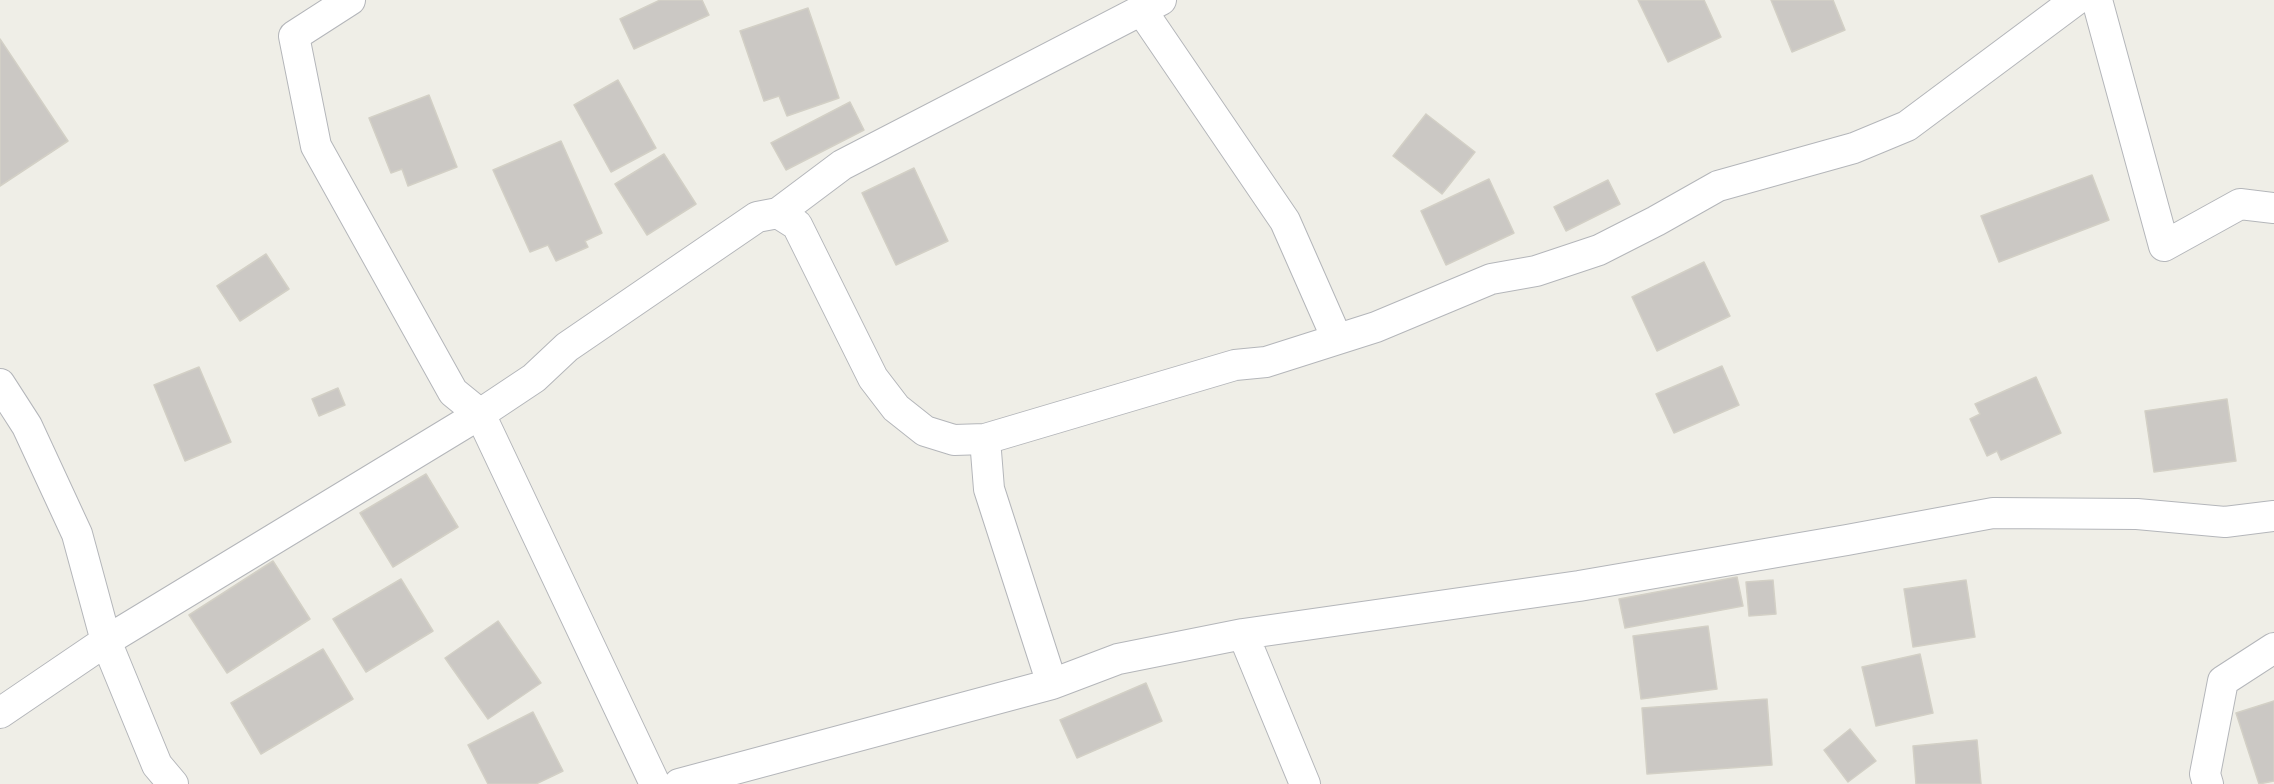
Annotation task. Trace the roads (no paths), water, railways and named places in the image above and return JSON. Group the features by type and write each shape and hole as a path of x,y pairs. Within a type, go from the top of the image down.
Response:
{"street":[{"path":"351,0 294,36 316,147 453,392 480,414 655,784"},
{"path":"778,213 797,225 873,378 896,408 925,431 954,440 985,439 1235,364 1266,362 1376,327 1491,279 1536,271 1599,250 1718,186 1854,148 1907,126 2076,0"},
{"path":"2097,0 2164,246 2240,204 2274,208"},
{"path":"0,713 106,641 480,414 534,378 567,347 647,291 757,218 778,213 842,165 1151,6 1284,221 1337,339"},
{"path":"0,384 27,426 77,534 106,641 158,765 173,784"},
{"path":"985,439 989,489 1052,684"},
{"path":"679,784 1052,684 1118,659 1243,634 1580,586 1993,513 2137,513 2225,522 2274,516"},
{"path":"1243,634 1305,784"},
{"path":"2208,784 2205,774 2223,681 2274,648"}]}
